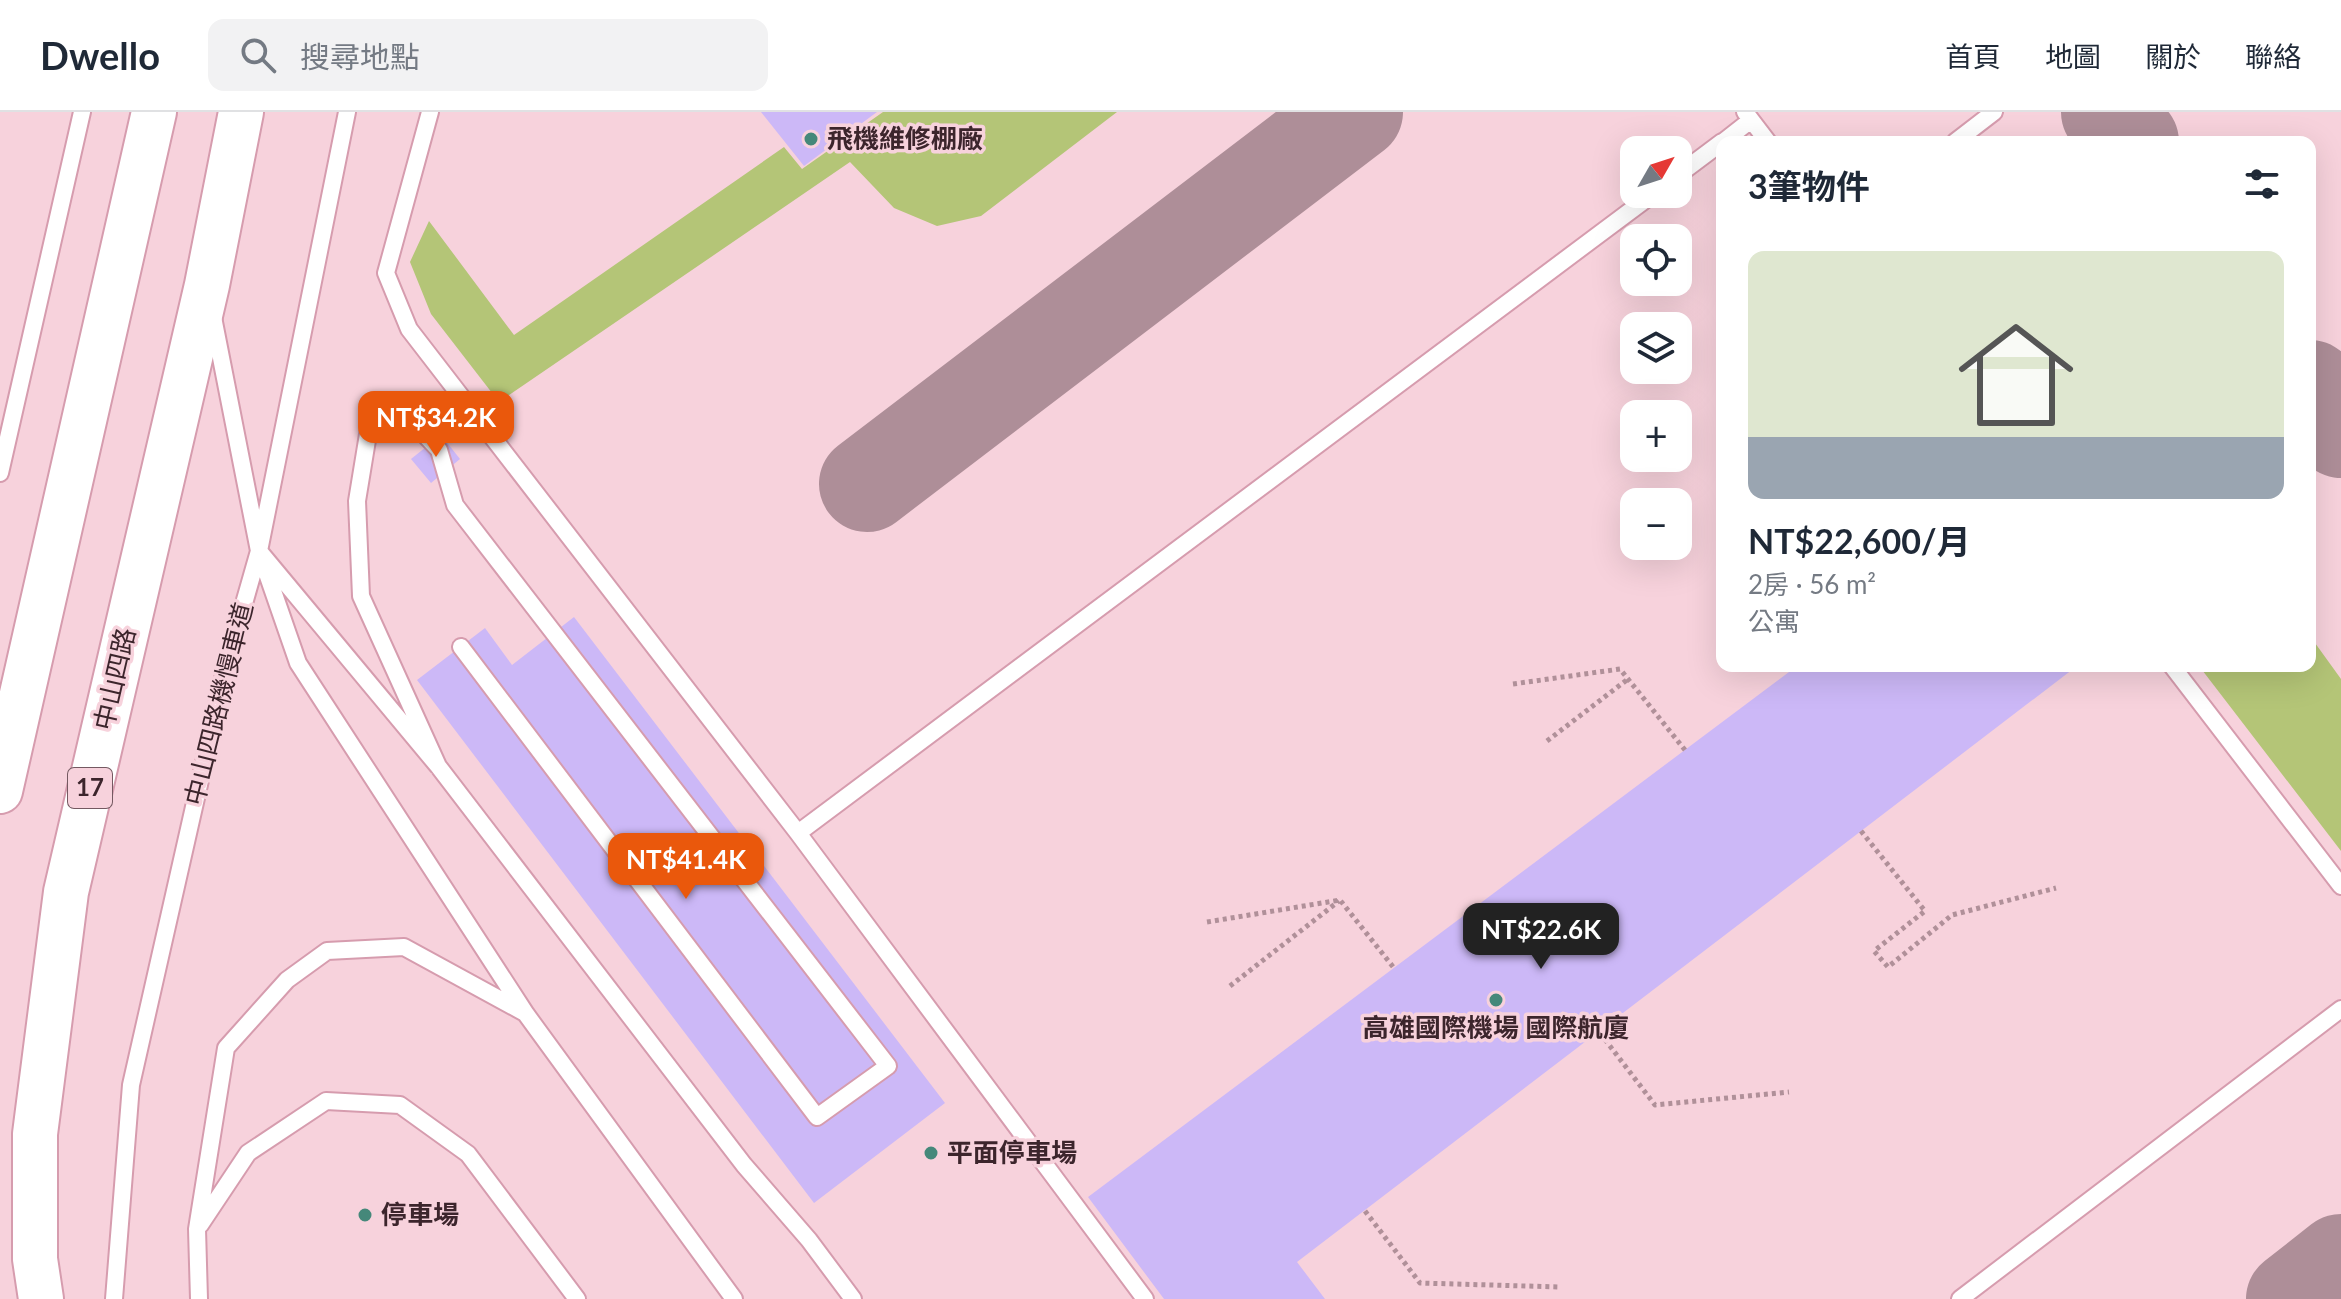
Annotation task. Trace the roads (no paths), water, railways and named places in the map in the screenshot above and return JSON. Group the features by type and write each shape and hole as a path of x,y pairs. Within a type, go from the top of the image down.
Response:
{"main road":[{"path":"0,791 154,112"},
{"name":"中山四路","path":"41,1299 35,1259 35,1134 66,892 207,285 241,112"}],"lane":[{"path":"0,473 82,112"},
{"name":"中山四路機慢車道","path":"114,1299 131,1085 218,700 259,551 347,112"},
{"path":"430,112 386,273 409,329 798,833 1145,1299"},
{"path":"1963,136 1994,112"},
{"path":"1728,136 1748,116 1763,136"},
{"path":"1692,164 1716,146"},
{"path":"798,833 1634,208"},
{"path":"207,285 259,551 298,663 526,1014 734,1299"},
{"path":"438,766 361,596 357,501 370,422 397,405 439,450 455,505 888,1066 817,1117 461,647"},
{"path":"259,551 438,766 744,1165 809,1240 853,1299"},
{"path":"2177,672 2341,886"},
{"path":"199,1299 197,1229 226,1048 287,980 327,951 404,947 526,1014"},
{"path":"1960,1299 2341,1009"},
{"path":"197,1229 248,1153 326,1101 400,1105 468,1154 577,1299"}],"place":[{"name":"飛機維修棚廠","path":"811,139"},
{"name":"高雄國際機場 國際航廈","path":"1496,1000"},
{"name":"平面停車場","path":"931,1153"},
{"name":"停車場","path":"365,1215"}]}
